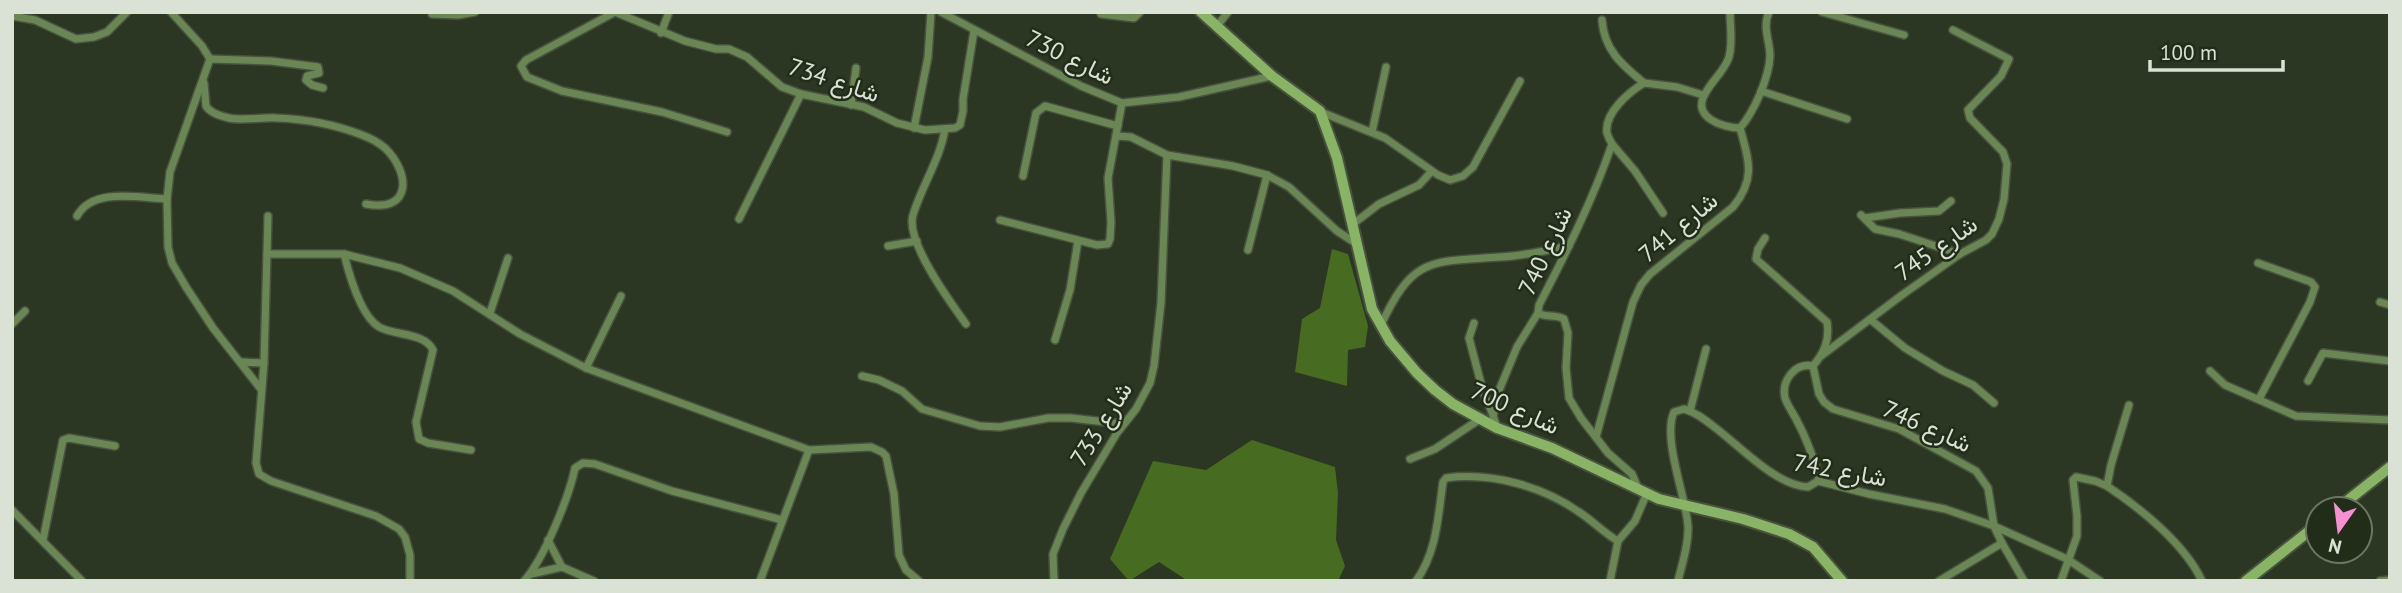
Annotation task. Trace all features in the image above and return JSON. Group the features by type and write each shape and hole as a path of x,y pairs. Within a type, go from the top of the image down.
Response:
{"main road":[{"path":"1201,12 1272,76 1320,111"},
{"name":"شارع 700","path":"1320,111 1337,158 1372,309 1390,341 1417,373 1453,404 1497,428 1552,448 1642,490 1684,505 1743,519 1789,534 1814,547 1842,581"},
{"path":"2355,495 2390,467"},
{"path":"2246,581 2304,535"}],"street":[{"path":"12,16 44,24 76,39 107,32 127,12"},
{"path":"171,12 202,46 210,59 173,160 167,199 168,247 172,263 213,328 260,389"},
{"path":"432,14 475,12"},
{"path":"615,12 531,57 521,66 527,77 562,91 662,112 727,132"},
{"name":"شارع 734","path":"615,12 661,33 716,49 729,48 747,57 782,87 864,107 914,128 945,129"},
{"path":"661,33 669,12"},
{"path":"914,128 928,57 931,12"},
{"name":"شارع 730","path":"941,12 1081,86 1122,103 1179,97 1272,76"},
{"path":"1101,14 1134,18 1140,12"},
{"path":"1217,26 1228,12"},
{"path":"1730,12 1730,52 1721,74 1703,95 1702,104 1706,116 1718,125 1740,128 1756,103 1770,57 1766,26 1769,12"},
{"path":"1822,12 1904,35"},
{"path":"1602,20 1603,32 1612,53 1644,83 1677,87 1703,95"},
{"name":"شارع 745","path":"1821,356 1960,254 1982,243 1992,234 2003,208 2007,174 2003,152 1970,117 1968,110 2001,76 2009,59 1953,30"},
{"path":"966,324 941,290 911,224 936,161 945,129 955,128 962,120 974,31"},
{"path":"210,59 271,61 318,67 319,73 306,78 312,85 323,88"},
{"path":"1372,132 1386,67"},
{"path":"851,105 856,68"},
{"path":"204,79 206,106 214,113 229,118 300,120 358,133 378,143 396,163 401,176 402,193 396,202 387,205 366,204"},
{"path":"1320,111 1372,132 1409,154 1431,172 1450,180 1463,176 1473,167 1520,81"},
{"name":"شارع 740","path":"1642,490 1632,474 1608,453 1569,398 1566,376 1567,324 1559,316 1538,313 1539,305 1569,246 1612,144 1607,131 1611,115 1636,87 1644,83"},
{"path":"1761,91 1847,119"},
{"path":"739,219 802,94"},
{"path":"1000,220 1104,246 1110,239 1107,187 1122,103"},
{"path":"1023,176 1036,113 1045,106 1118,126"},
{"name":"شارع 741","path":"1596,437 1631,309 1641,285 1650,274 1733,207 1743,195 1750,170 1740,128"},
{"path":"1117,136 1131,137 1167,155 1233,166 1267,175 1289,187 1337,231 1357,244"},
{"path":"1612,144 1635,170 1663,213"},
{"name":"شارع 733","path":"1054,581 1052,561 1063,529 1081,493 1123,424 1136,410 1150,383 1161,303 1167,155"},
{"path":"1353,224 1379,204 1419,184 1431,172"},
{"path":"1248,250 1267,175"},
{"path":"77,216 82,207 97,199 167,199"},
{"path":"1951,201 1939,211 1863,216 1870,227 1875,229 1960,254"},
{"path":"268,216 264,363 256,448 259,474 271,481 376,516 392,525 405,537 410,555 410,581"},
{"path":"1765,239 1758,249 1756,259 1827,323 1829,333 1821,356 1813,366 1806,365 1792,372 1784,395 1805,439 1819,475 1818,481"},
{"path":"888,246 917,241"},
{"path":"1055,340 1070,290 1078,241"},
{"path":"1381,325 1405,283 1425,267 1452,259 1515,256 1569,246"},
{"path":"267,254 344,254 401,268 453,291 520,334 586,368 809,450 872,447 882,452 886,456 894,494 899,555 906,570 919,581"},
{"path":"344,254 352,284 374,323 431,345 433,350 429,375 416,422 419,439 471,450"},
{"path":"490,313 508,258"},
{"path":"2258,263 2311,282 2315,287 2310,302 2259,398"},
{"path":"586,368 621,296"},
{"path":"2380,302 2390,305"},
{"path":"12,324 25,311"},
{"path":"1493,416 1500,388 1517,347 1538,313"},
{"path":"1871,320 1905,348 1973,385 1994,403"},
{"path":"1474,323 1469,338 1483,391 1497,428"},
{"path":"1678,581 1688,527 1670,434 1672,416 1680,410 1690,411 1706,349"},
{"path":"2308,381 2323,353 2390,361"},
{"path":"241,362 264,363"},
{"name":"شارع 746","path":"1813,366 1819,394 1833,409 1899,429 1976,471 1988,488 1994,526 2024,581"},
{"path":"2210,371 2225,385 2296,416 2390,420"},
{"path":"862,376 879,380 902,391 922,409 993,428 1032,419 1071,418 1123,424"},
{"path":"2107,486 2129,405"},
{"name":"شارع 742","path":"1690,411 1792,485 1808,488 1818,481 1945,509 1994,526 2067,559 2100,581"},
{"path":"1410,459 1435,449 1480,419"},
{"path":"43,540 63,440 69,438 115,446"},
{"path":"760,581 809,450"},
{"path":"524,581 531,574 548,540 575,468 583,463 596,464 672,491 782,520"},
{"path":"2061,581 2077,536 2073,480 2081,476 2107,486 2134,506 2177,544 2202,581"},
{"path":"1416,581 1432,548 1443,482 1446,478 1493,479 1542,492 1580,512 1618,541"},
{"path":"1611,581 1618,541 1635,521 1642,490"},
{"path":"12,510 82,581"},
{"path":"548,540 562,567"},
{"path":"1939,581 2002,543"},
{"path":"531,574 562,567 594,581"},
{"path":"2380,581 2390,580"}],"green space":[{"path":"1332,249 1348,254 1368,326 1365,347 1348,350 1347,386 1295,372 1302,319 1320,308"},
{"path":"1252,440 1335,467 1338,493 1336,540 1345,566 1338,581 1188,581 1159,562 1129,581 1110,559 1153,461 1206,470"}]}
